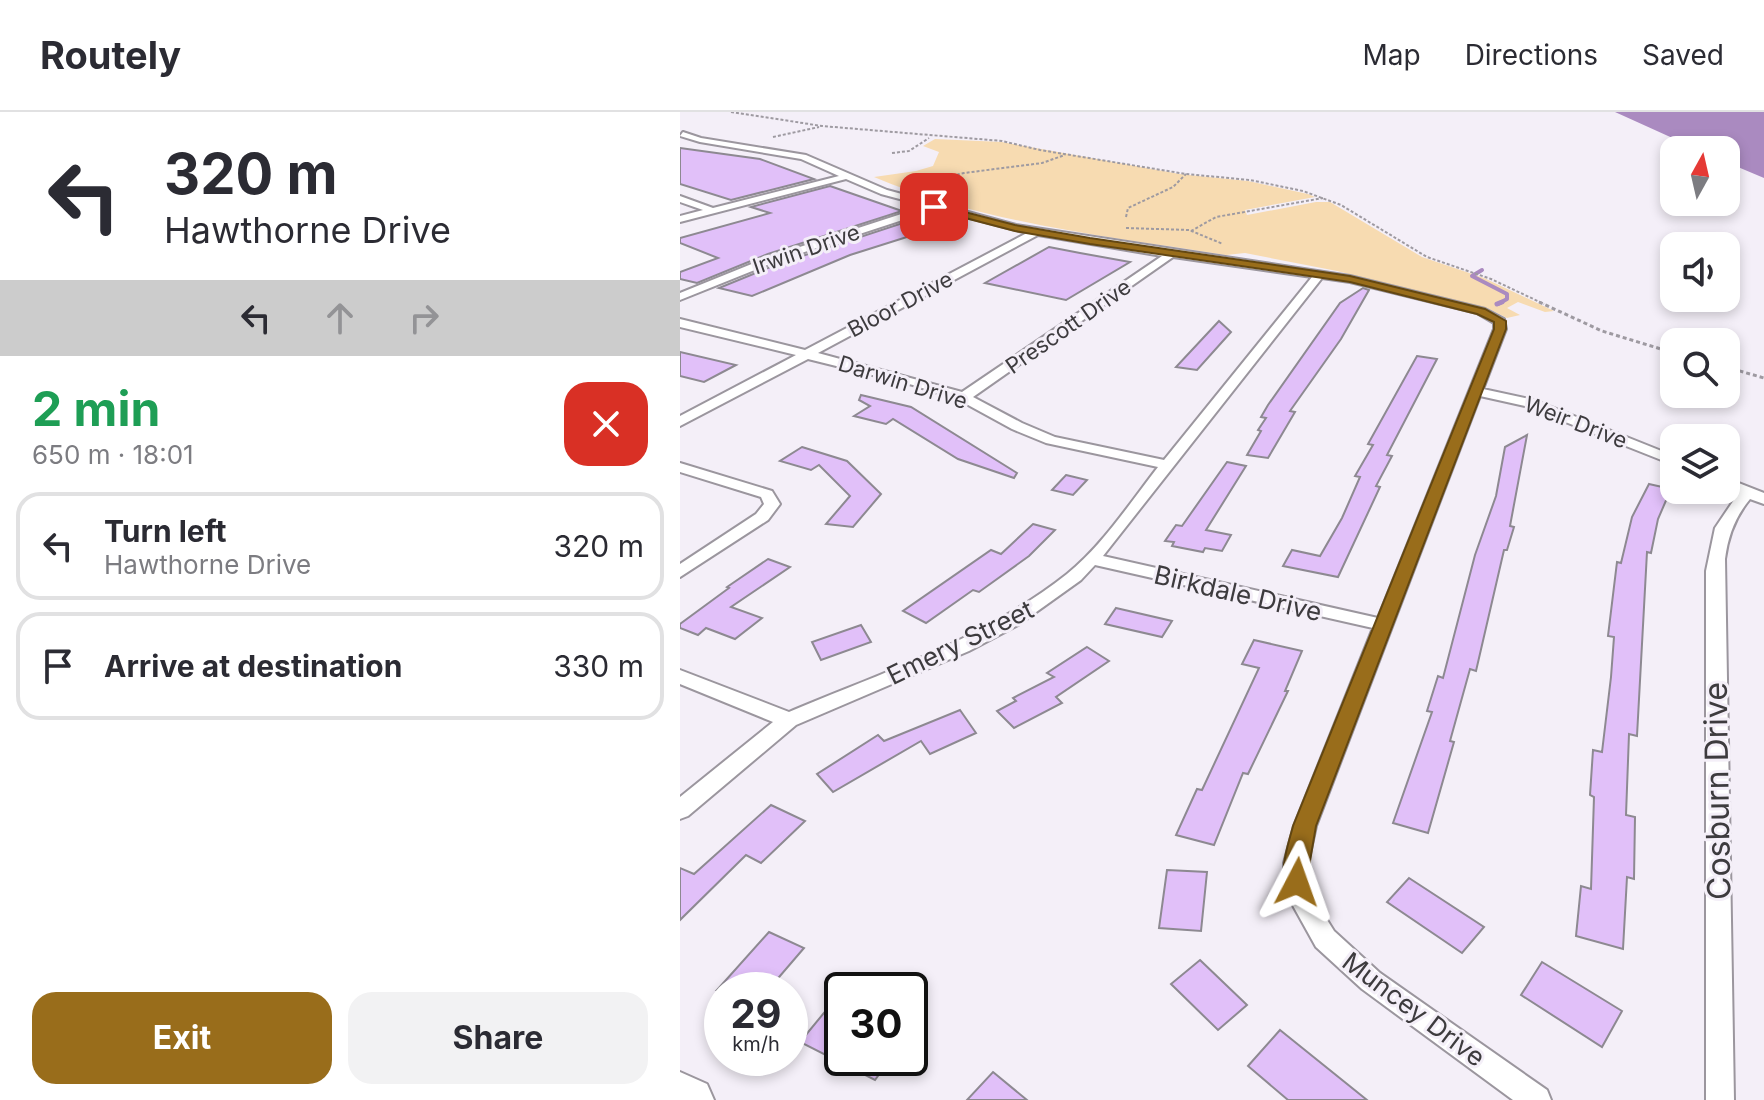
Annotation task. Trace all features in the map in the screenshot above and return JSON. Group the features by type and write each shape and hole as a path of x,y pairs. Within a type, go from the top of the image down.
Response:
{"main road":[{"path":"680,1094 691,1100"}],"street":[{"path":"683,134 803,157 884,192 1036,232 1320,274"},
{"path":"680,219 847,176"},
{"path":"680,199 710,210"},
{"name":"Irwin Drive","path":"680,297 773,259 934,207"},
{"name":"Bloor Drive","path":"680,422 1036,232"},
{"name":"Prescott Drive","path":"964,397 1171,254"},
{"name":"Muncey Drive","path":"1320,274 1362,281 1481,311 1500,321 1500,329 1305,826 1296,863 1297,882 1312,919 1347,961 1537,1100"},
{"name":"Emery Street","path":"680,810 789,720 989,634 1031,610 1092,559 1320,274"},
{"name":"Darwin Drive","path":"680,323 918,382 964,397 1017,426 1051,440 1168,465"},
{"name":"Weir Drive","path":"1476,391 1543,408 1660,455"},
{"path":"680,467 767,494 772,504 762,517 680,572"},
{"name":"Cosburn Drive","path":"1720,1100 1715,571 1725,520 1756,495"},
{"name":"Birkdale Drive","path":"1092,559 1384,625"},
{"path":"680,677 789,720"}],"path":[{"path":"731,112 822,126 1002,141 1186,174 1262,182 1324,198 1427,257 1482,275 1602,331 1660,349"},
{"path":"734,145 822,126"},
{"path":"892,153 909,151 931,137"},
{"path":"884,192 952,176 1042,163 1067,154"},
{"path":"1126,217 1128,208 1173,187 1186,174"},
{"path":"1191,231 1216,217 1324,198"},
{"path":"1740,371 1764,378"}],"shaded area":[{"path":"1615,112 1764,112 1764,178 1740,168 1740,136 1668,136"},
{"path":"935,139 1002,142 1180,174 1248,181 1308,194 1315,197 1245,210 1247,215 1330,202 1422,257 1484,278 1554,311 1545,312 1518,302 1507,308 1520,315 1507,318 1489,309 1337,271 1245,253 1226,255 1092,235 1003,217 916,193 874,177 933,166 939,152 923,146"}],"building":[{"path":"680,148 760,159 814,179 731,200 680,184"},
{"path":"830,186 902,211 768,254 697,283 680,279 680,272 718,258 680,243 680,238 770,213 751,207"},
{"path":"921,217 945,225 850,255 752,296 719,288 778,264"},
{"path":"1049,247 1130,262 1066,300 985,283"},
{"path":"1363,288 1369,290 1341,339 1290,411 1295,412 1268,458 1247,455 1261,431 1258,430 1266,418 1261,417 1268,405 1340,303"},
{"path":"1219,321 1231,332 1197,370 1176,367"},
{"path":"680,352 736,365 704,382 680,376"},
{"path":"1417,356 1437,359 1387,455 1392,456 1376,486 1380,487 1338,577 1283,566 1292,550 1320,556 1342,518 1360,477 1355,476 1373,445 1368,444"},
{"path":"861,395 911,407 1017,473 1014,478 958,459 893,419 886,424 854,416 870,406 859,400"},
{"path":"1527,435 1510,526 1514,527 1507,550 1504,550 1476,671 1470,669 1450,741 1454,742 1428,833 1393,823 1432,712 1427,711 1438,676 1443,678 1475,555 1496,496 1505,447"},
{"path":"802,447 847,461 881,494 853,527 826,524 850,496 819,465 811,470 780,461"},
{"path":"1227,462 1246,466 1206,530 1231,535 1222,551 1205,548 1203,552 1172,546 1174,542 1165,541 1176,525 1182,526"},
{"path":"1066,475 1087,480 1073,495 1052,490"},
{"path":"1649,484 1660,486 1660,504 1664,504 1651,553 1647,552 1637,736 1629,734 1626,815 1635,817 1634,879 1627,877 1623,949 1576,936 1581,886 1591,889 1593,750 1602,752 1614,637 1608,636 1617,562 1621,563 1632,517"},
{"path":"1033,524 1055,530 1029,556 979,592 973,590 926,623 903,611 991,550 1001,554"},
{"path":"768,559 790,567 731,607 762,618 735,639 706,628 698,635 680,628 680,624 727,587"},
{"path":"1116,608 1172,621 1162,637 1105,624"},
{"path":"861,625 871,642 821,660 812,642"},
{"path":"1254,640 1302,651 1285,691 1288,691 1248,774 1243,773 1214,845 1176,835 1197,789 1202,790 1259,668 1242,664"},
{"path":"1087,647 1109,661 1056,697 1062,703 1014,728 997,711 1016,701 1013,698 1054,677 1047,673"},
{"path":"960,710 976,733 930,754 921,741 833,792 817,774 878,735 884,741"},
{"path":"771,805 805,821 761,863 746,855 680,920 680,868 694,874"},
{"path":"1167,870 1207,872 1201,931 1159,928"},
{"path":"1409,878 1484,927 1462,953 1387,902"},
{"path":"769,932 804,948 783,972 733,972"},
{"path":"1200,960 1247,1005 1218,1030 1171,984"},
{"path":"1542,962 1622,1011 1602,1047 1521,995"},
{"path":"824,1013 824,1054 808,1046 808,1032"},
{"path":"1280,1030 1367,1100 1288,1100 1248,1066"},
{"path":"993,1072 1027,1100 967,1100"}],"waterway":[{"path":"1482,270 1472,276 1507,294 1507,299 1501,303"}],"route":[{"path":"934,207 1015,228 1090,241 1350,279 1481,311 1500,321 1500,329 1305,826 1296,863 1297,882"}]}
